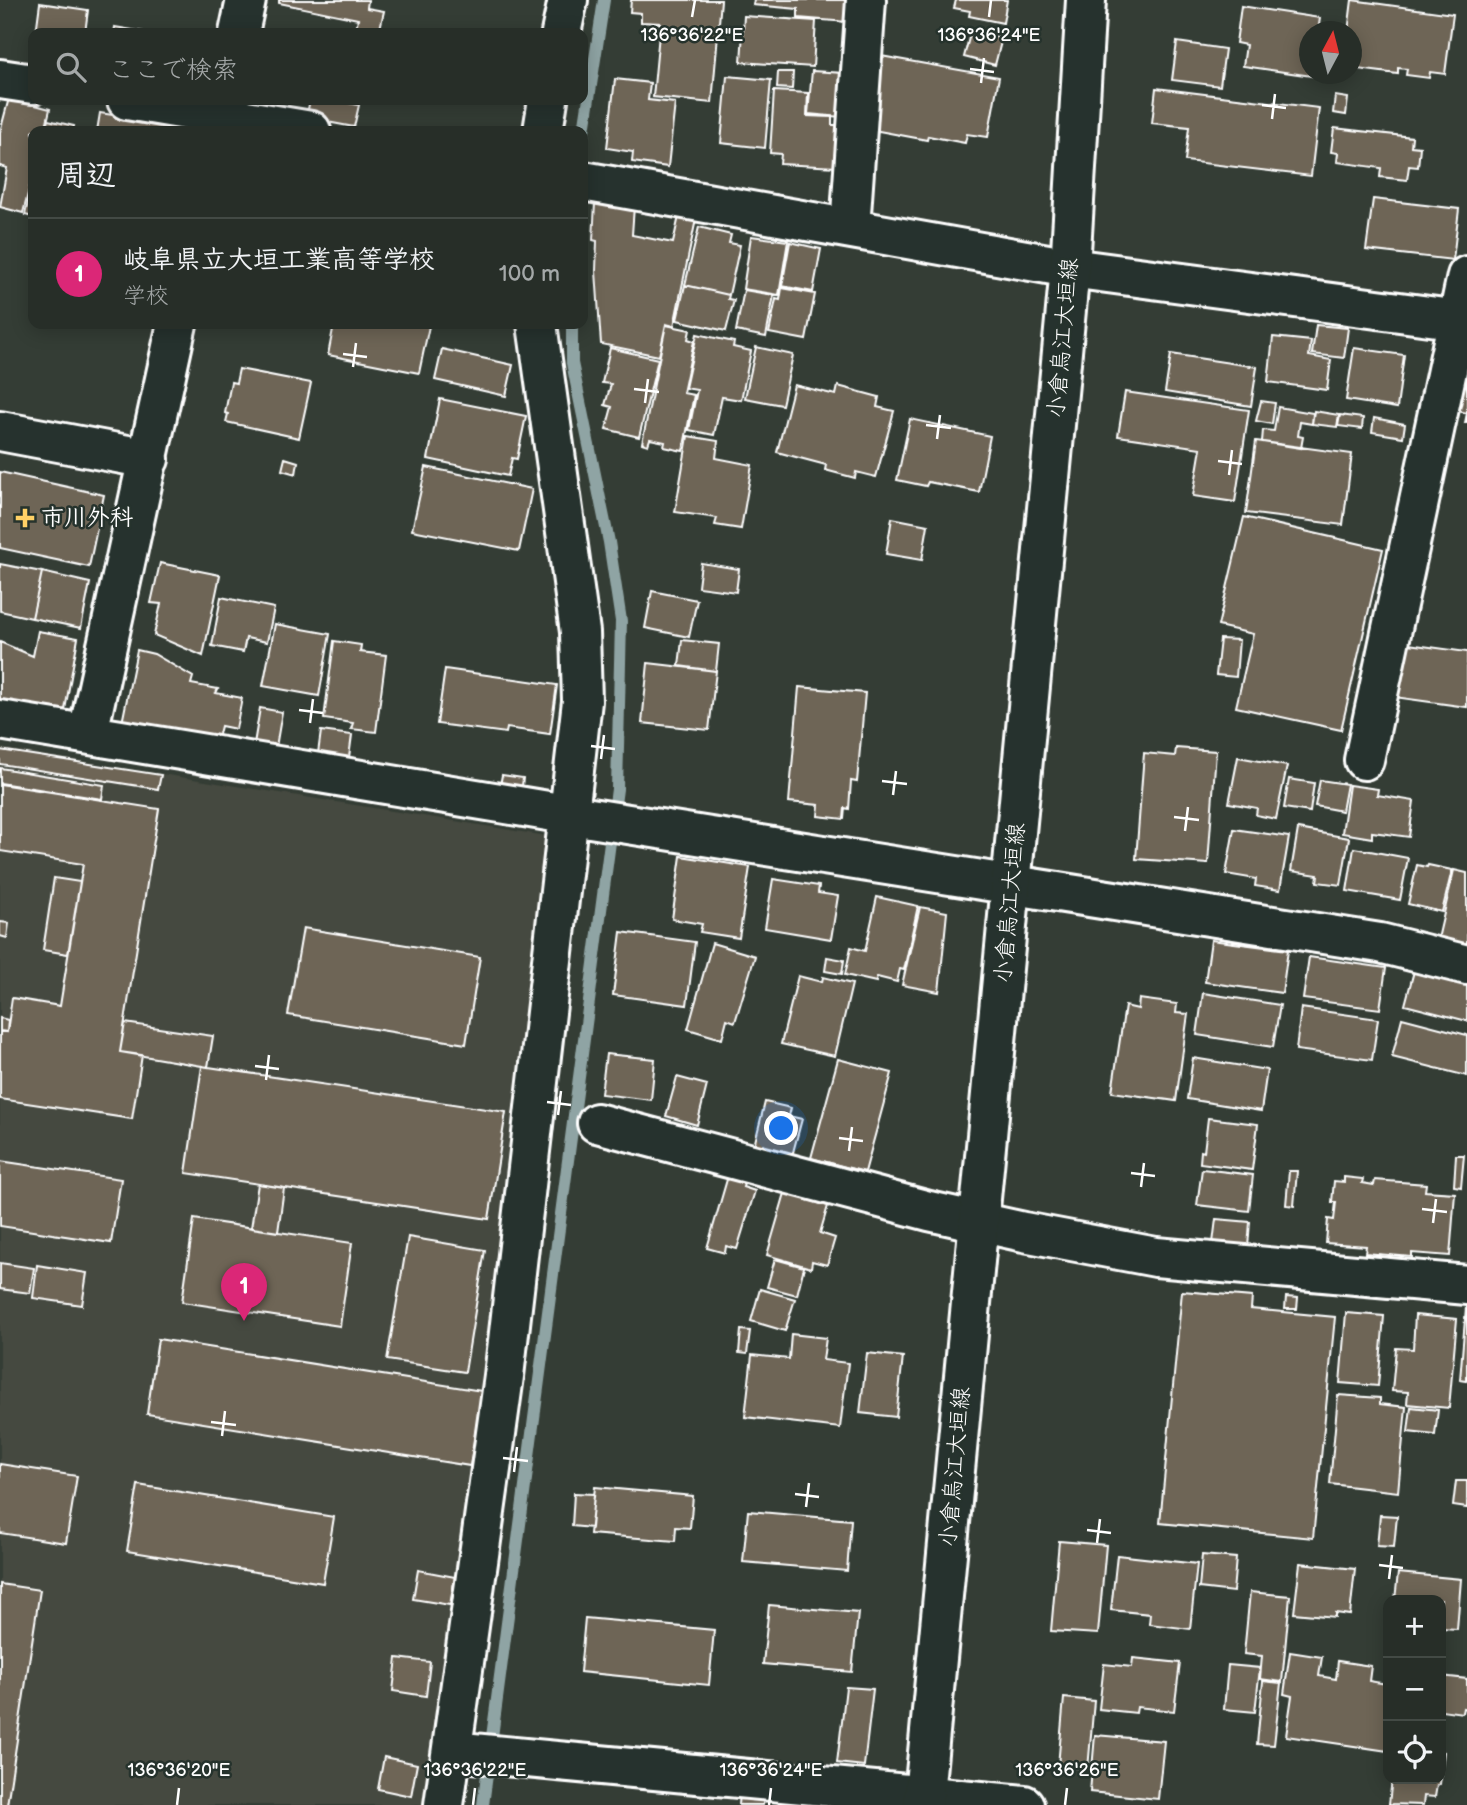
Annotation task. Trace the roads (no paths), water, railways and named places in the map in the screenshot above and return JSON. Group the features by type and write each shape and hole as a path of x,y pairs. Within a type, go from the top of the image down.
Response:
{"street":[{"path":"240,28 246,0"},
{"path":"562,28 568,0"},
{"path":"850,228 866,0"},
{"name":"小倉烏江大垣線","path":"924,1800 1069,268 1086,0"},
{"path":"0,79 28,83"},
{"path":"158,105 283,126"},
{"path":"544,126 547,105"},
{"path":"590,182 1069,268 1463,320"},
{"path":"1364,760 1463,320 1467,276"},
{"path":"88,733 176,329"},
{"path":"444,1805 459,1752 576,816 582,701 580,632 538,329"},
{"path":"0,431 149,459"},
{"path":"0,720 576,816 1380,943 1467,965"},
{"path":"597,1122 979,1223 1156,1257 1467,1285"},
{"path":"459,1752 924,1800 1024,1805"}],"waterway":[{"path":"588,104 604,0"},
{"path":"585,126 588,105"},
{"path":"483,1805 617,789 621,621 609,542 572,363 572,329"}],"place":[{"name":"市川外科","path":"25,518"},
{"name":"岐阜県立大垣工業高等学校","path":"244,1321"}]}
